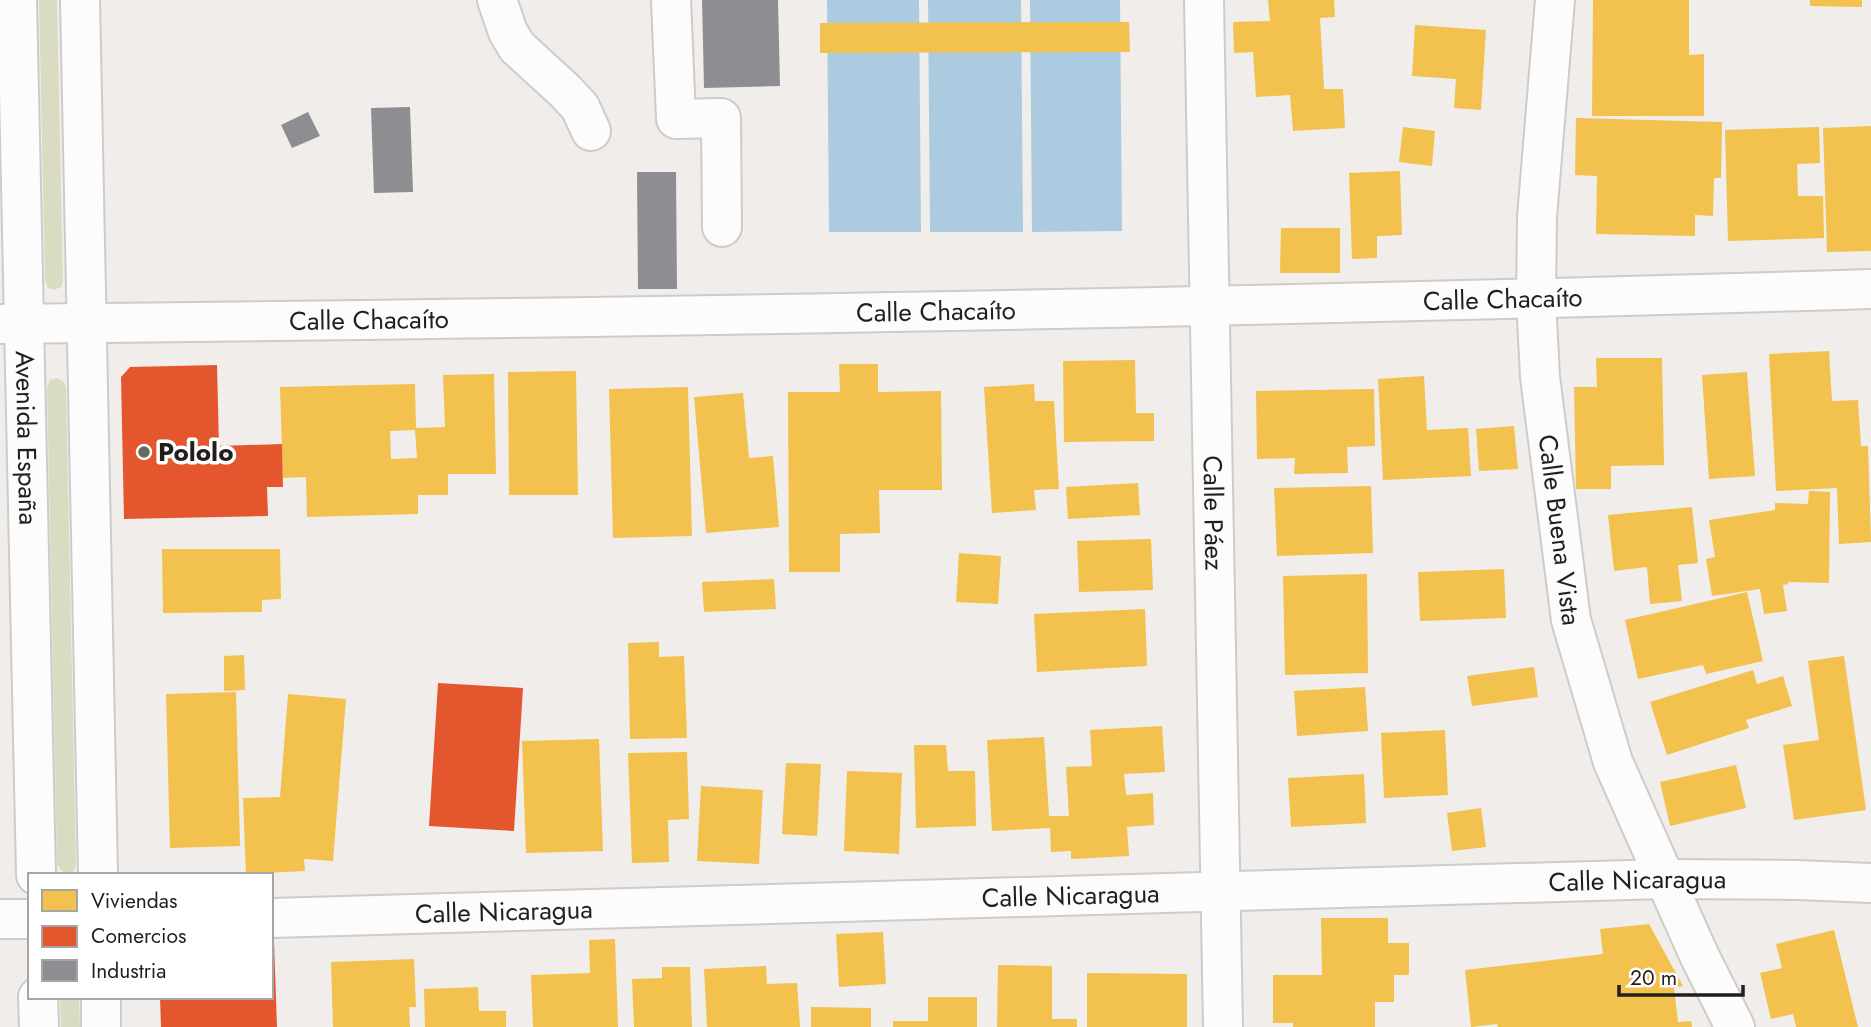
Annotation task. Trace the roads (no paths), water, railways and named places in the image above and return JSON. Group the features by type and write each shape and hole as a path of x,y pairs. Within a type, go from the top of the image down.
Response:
{"street":[{"name":"Avenida España","path":"17,0 12,324 36,873"},
{"path":"80,0 99,873"},
{"path":"497,0 508,32 517,47 580,107 591,131"},
{"path":"671,0 676,119 721,118 722,227"},
{"name":"Calle Páez","path":"1204,0 1223,1027"},
{"name":"Calle Buena Vista","path":"1555,0 1537,217 1536,299 1540,377 1571,620 1613,762 1699,955 1735,1027"},
{"name":"Calle Chacaíto","path":"12,324 482,319 1536,299 1871,289"},
{"name":"Calle Nicaragua","path":"273,918 1664,878 1871,883"},
{"path":"0,919 28,919"},
{"path":"38,999 39,1027"},
{"path":"101,999 101,1027"}],"water":[{"path":"827,0 919,0 921,232 829,232"},
{"path":"928,0 1021,0 1023,232 930,232"},
{"path":"1030,0 1120,0 1122,231 1032,232"}],"place":[{"name":"Pololo","path":"144,452"}]}
